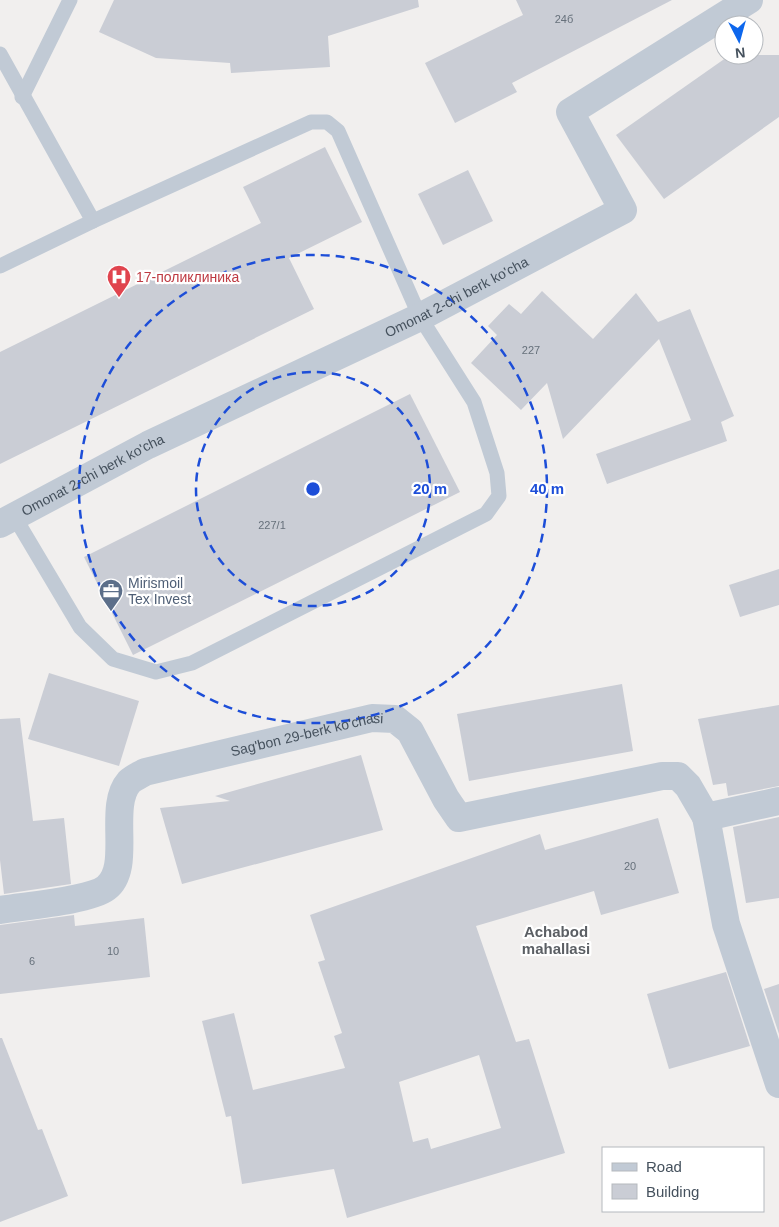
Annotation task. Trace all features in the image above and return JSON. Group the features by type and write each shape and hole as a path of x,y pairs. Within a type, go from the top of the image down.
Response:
{"street":[{"name":"Omonat 2-chi berk ko'cha","path":"7,520 148,445 420,317 623,210 570,112 749,0"},
{"name":"Sag'bon 29-berk ko'chasi","path":"0,910 89,895 106,888 117,872 121,798 129,782 145,772 372,718 395,719 410,731 446,800 459,818 662,776 678,776 688,786 706,817"},
{"path":"779,801 706,817 726,924 779,1084"}],"lane":[{"path":"22,97 70,0"},
{"path":"0,54 22,97 93,221"},
{"path":"0,266 93,221 311,122 327,122 338,131 420,317 474,402 496,473 499,496 486,514 192,662 156,672 113,659 80,627 7,520"}],"building":[{"path":"114,0 418,0 419,7 328,36 330,67 231,73 230,63 156,58 99,32"},
{"path":"516,0 672,0 512,83 517,92 455,123 425,63 523,15"},
{"path":"764,55 779,55 779,117 664,199 616,135 716,65 764,65"},
{"path":"325,147 362,222 289,258 314,309 0,464 0,352 261,223 243,187"},
{"path":"468,170 493,221 443,245 418,194"},
{"path":"542,291 593,339 636,293 658,322 690,309 734,416 721,422 727,441 607,484 596,454 691,420 659,339 563,439 547,383 521,410 471,363 497,335 488,326 509,304 521,314"},
{"path":"410,394 460,492 133,655 84,557"},
{"path":"779,569 779,605 740,617 729,585"},
{"path":"49,673 139,701 119,766 28,739"},
{"path":"622,684 633,751 469,781 457,714"},
{"path":"779,705 779,786 728,796 726,783 713,785 698,719"},
{"path":"20,718 33,821 64,818 71,884 4,894 0,860 0,719"},
{"path":"361,755 383,830 182,884 160,808 230,801 215,796"},
{"path":"779,817 779,898 746,903 733,827"},
{"path":"658,818 679,893 601,915 594,891 476,926 516,1042 529,1039 565,1153 347,1218 334,1169 242,1184 231,1116 226,1117 202,1021 234,1013 253,1090 345,1068 334,1036 342,1033 318,962 325,960 310,915 540,834 545,850","holes":["479,1055 501,1128 431,1149 428,1138 413,1142 399,1082"]},
{"path":"74,915 75,926 144,918 150,977 0,994 0,925"},
{"path":"726,972 750,1046 669,1069 647,994"},
{"path":"779,984 779,1034 764,989"},
{"path":"0,1038 2,1038 38,1130 42,1129 68,1196 0,1222"}],"place":[{"name":"17-поликлиника","path":"119,298"},
{"name":"Mirismoil Tex Invest","path":"111,612"}],"district":[{"name":"Achabod mahallasi","path":"556,940"}]}
